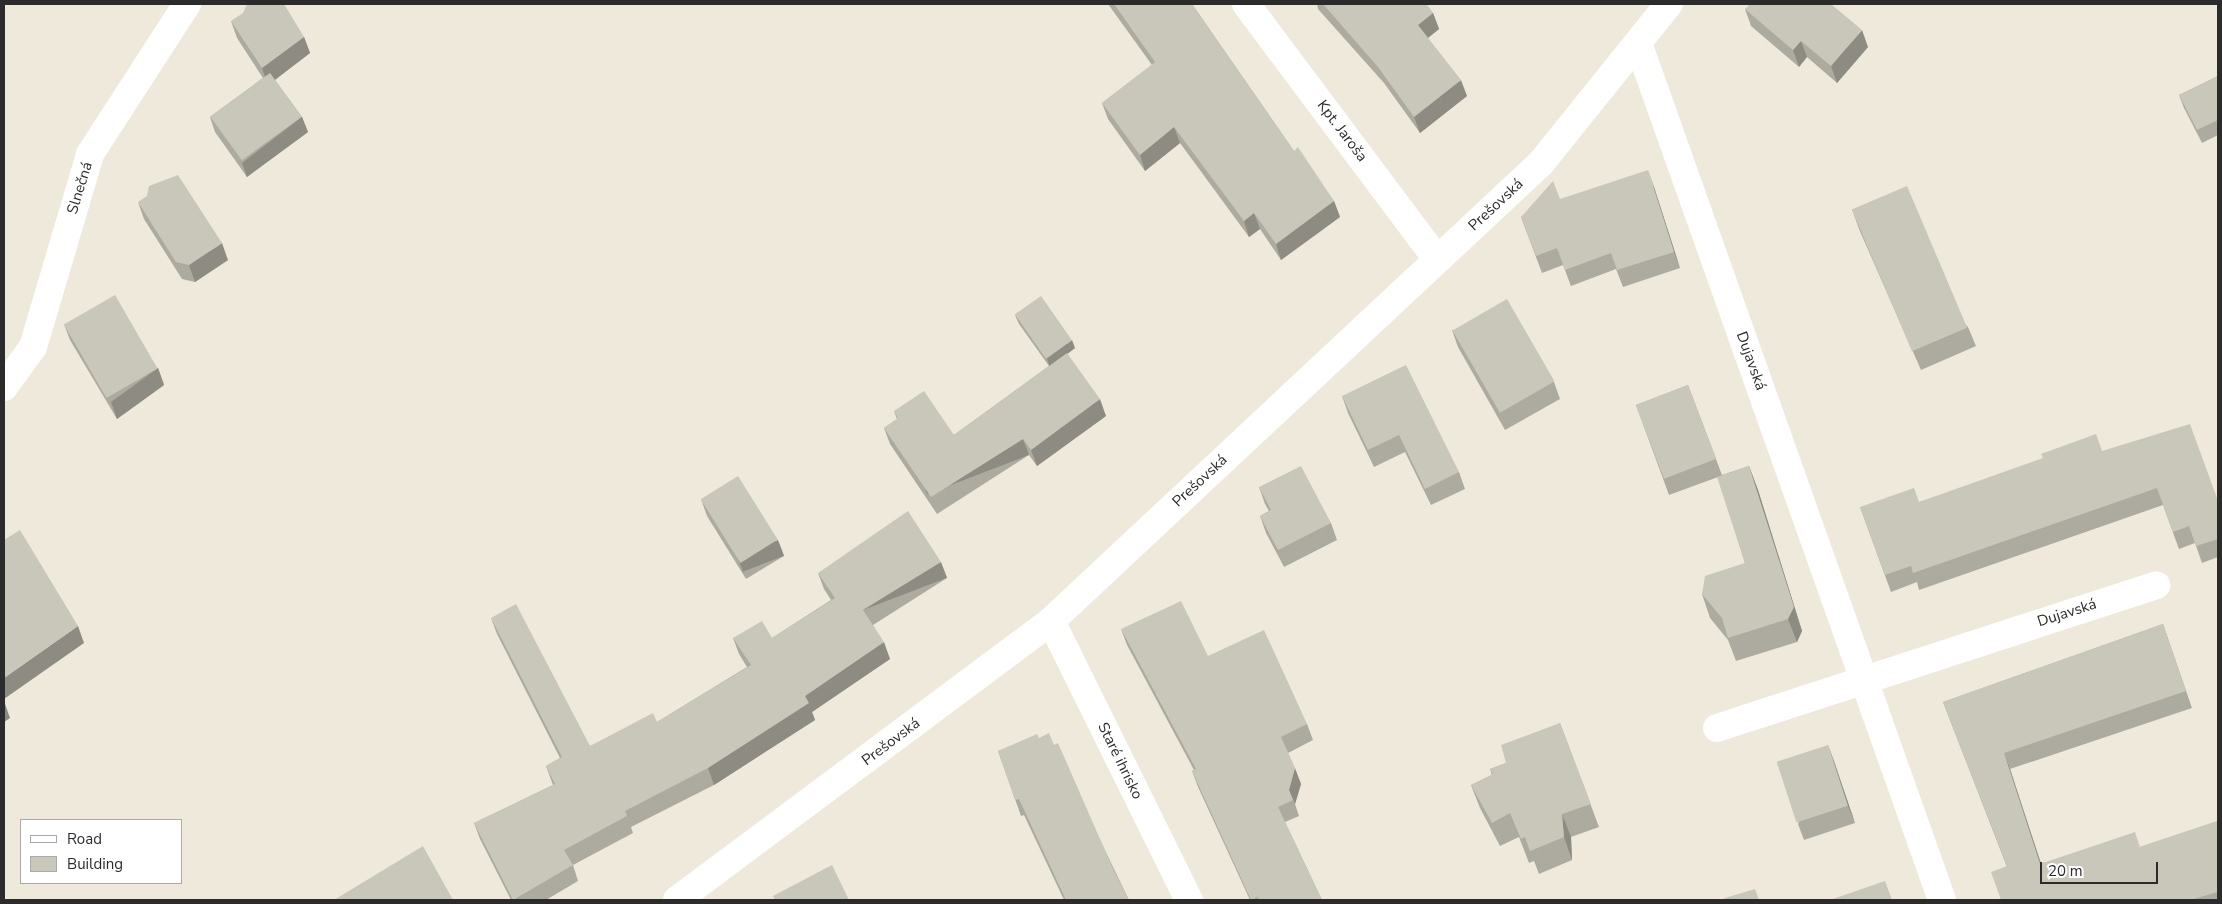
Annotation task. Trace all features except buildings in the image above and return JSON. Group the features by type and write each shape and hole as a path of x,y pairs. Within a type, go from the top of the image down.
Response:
{"street":[{"name":"Slnečná","path":"4,387 33,347 90,154 187,4"},
{"name":"Kpt. Jaroša","path":"1246,4 1438,259"},
{"name":"Prešovská","path":"686,898 1051,621 1541,163 1669,4"},
{"name":"Dujavská","path":"1638,43 1942,900"},
{"name":"Dujavská","path":"1716,728 1864,678 2156,585"},
{"name":"Staré ihrisko","path":"1051,621 1189,900"}]}
